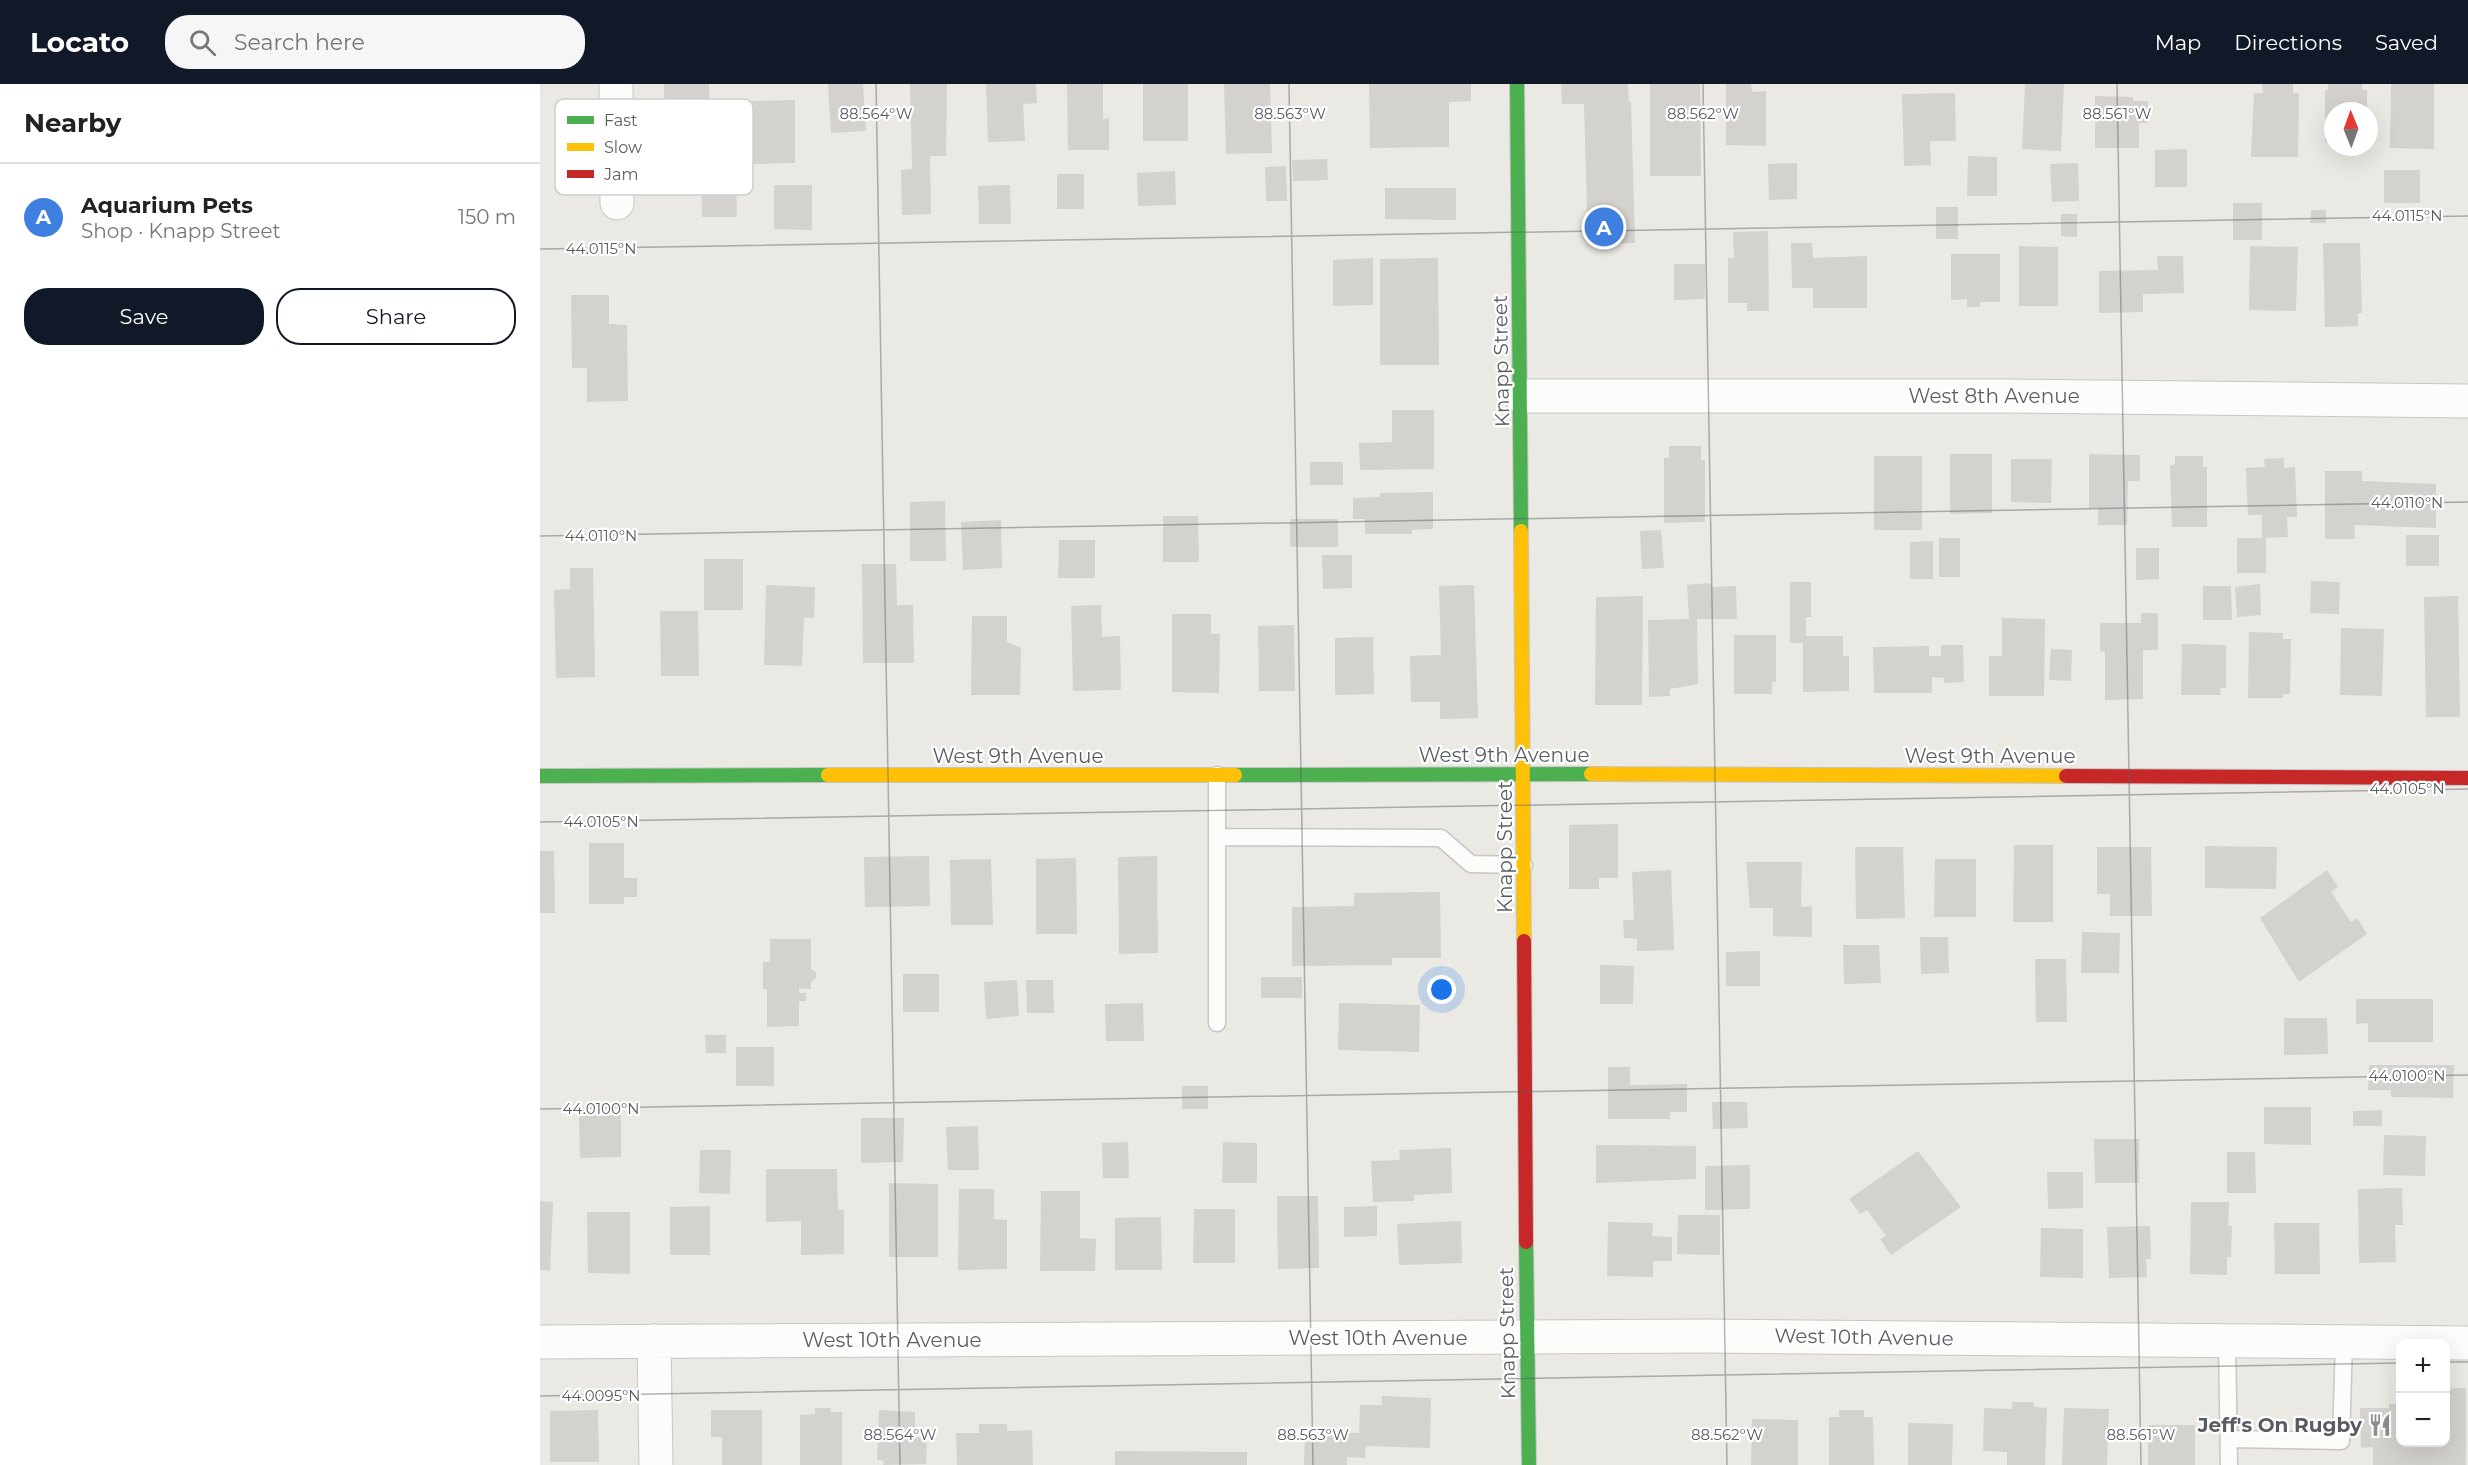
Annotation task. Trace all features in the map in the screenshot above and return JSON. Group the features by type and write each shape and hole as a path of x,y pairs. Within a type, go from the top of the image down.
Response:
{"main road":[{"name":"Knapp Street","path":"1517,84 1524,774 1526,1337 1529,1465"},
{"name":"West 9th Avenue","path":"540,776 1524,774 2468,778"}],"street":[{"path":"616,84 616,99"},
{"path":"617,195 617,203"},
{"name":"West 8th Avenue","path":"1521,396 2003,396 2468,401"},
{"name":"West 10th Avenue","path":"540,1342 1706,1336 2468,1343"},
{"path":"654,1341 656,1465"}],"lane":[{"path":"1217,775 1217,1023"},
{"path":"1217,837 1441,838 1471,864 1524,865"},
{"path":"2227,1341 2229,1465"},
{"path":"2229,1439 2341,1441 2344,1342"}],"building":[{"path":"664,84 709,84 709,99 664,99"},
{"path":"828,84 863,84 866,131 831,133"},
{"path":"910,84 947,84 946,156 930,156 931,214 902,215 901,170 912,169"},
{"path":"986,84 1036,84 1037,103 1023,104 1025,141 988,142"},
{"path":"1067,84 1103,84 1103,119 1109,118 1109,150 1068,150"},
{"path":"1143,84 1188,84 1188,141 1143,141"},
{"path":"1224,84 1270,84 1272,153 1226,154"},
{"path":"1369,84 1471,84 1471,101 1449,102 1449,147 1370,148"},
{"path":"1561,84 1628,84 1629,102 1631,102 1635,243 1588,245 1584,104 1562,104"},
{"path":"1650,84 1700,84 1701,176 1650,176"},
{"path":"1726,84 1751,84 1752,92 1766,91 1766,146 1726,145"},
{"path":"2025,84 2064,84 2061,151 2022,149"},
{"path":"2262,84 2293,84 2293,93 2299,93 2298,157 2251,157 2254,93 2263,93"},
{"path":"2328,84 2362,84 2362,90 2367,90 2367,102 2325,102 2325,90 2328,90"},
{"path":"2391,84 2434,84 2434,149 2390,148"},
{"path":"1955,93 1956,141 1930,141 1931,165 1904,166 1902,94"},
{"path":"2095,96 2133,97 2133,101 2148,101 2148,123 2139,123 2139,148 2095,148"},
{"path":"795,100 795,163 753,164 753,101"},
{"path":"2187,149 2187,187 2155,187 2155,150"},
{"path":"1968,156 1997,157 1997,196 1967,196"},
{"path":"1327,159 1328,180 1293,181 1292,160"},
{"path":"1797,163 1797,199 1769,200 1768,164"},
{"path":"2078,163 2079,201 2052,202 2050,164"},
{"path":"1286,166 1287,201 1266,201 1265,167"},
{"path":"2384,170 2420,170 2420,203 2384,203"},
{"path":"1175,171 1176,205 1138,206 1137,173"},
{"path":"1057,174 1084,174 1084,209 1057,209"},
{"path":"774,185 812,185 812,230 774,229"},
{"path":"1010,185 1011,224 979,224 978,186"},
{"path":"1385,188 1456,188 1456,220 1385,219"},
{"path":"702,195 737,195 737,217 702,217"},
{"path":"2233,203 2262,203 2262,240 2233,240"},
{"path":"1936,207 1958,207 1958,239 1936,239"},
{"path":"2311,210 2326,210 2326,223 2310,223"},
{"path":"2061,214 2077,214 2077,237 2061,236"},
{"path":"1768,231 1769,311 1747,311 1747,303 1728,303 1728,258 1734,258 1733,232"},
{"path":"1791,243 1812,243 1813,258 1867,256 1867,308 1813,308 1813,288 1792,288"},
{"path":"2323,243 2360,243 2362,313 2358,313 2358,326 2325,327"},
{"path":"2019,246 2058,247 2058,306 2019,306"},
{"path":"2250,246 2298,247 2296,311 2249,310"},
{"path":"1951,254 2000,254 2000,302 1980,302 1980,307 1967,307 1967,299 1951,300"},
{"path":"2157,256 2183,256 2184,293 2143,294 2143,312 2099,313 2099,271 2158,270"},
{"path":"1373,258 1373,305 1333,306 1333,260"},
{"path":"1438,258 1439,365 1380,365 1380,259"},
{"path":"1674,264 1705,264 1705,299 1674,300"},
{"path":"571,295 609,295 609,324 627,325 628,401 587,402 587,368 572,368"},
{"path":"1392,410 1434,410 1434,469 1360,470 1359,443 1392,442"},
{"path":"1669,446 1701,446 1701,460 1705,460 1705,522 1664,523 1664,458 1669,458"},
{"path":"1950,454 1992,454 1992,513 1950,514"},
{"path":"2089,454 2140,455 2140,481 2128,481 2127,525 2098,525 2098,508 2089,508"},
{"path":"1874,456 1922,456 1922,530 1874,530"},
{"path":"2175,456 2203,456 2203,467 2207,467 2207,527 2172,527 2170,466 2175,464"},
{"path":"2284,458 2284,468 2295,467 2297,517 2287,517 2288,537 2266,538 2266,573 2237,573 2237,538 2262,538 2262,515 2248,515 2246,468 2265,467 2264,459"},
{"path":"2011,459 2052,459 2051,503 2011,502"},
{"path":"1310,462 1343,462 1343,485 1310,485"},
{"path":"2325,471 2362,471 2362,481 2436,484 2436,528 2354,525 2355,539 2325,539"},
{"path":"1433,492 1433,529 1412,530 1412,534 1365,534 1365,519 1353,519 1353,498 1380,497 1380,493"},
{"path":"945,501 946,561 910,561 910,502"},
{"path":"1163,516 1198,516 1199,562 1163,562"},
{"path":"1290,519 1338,519 1338,547 1290,547"},
{"path":"1001,520 1002,568 963,570 961,522"},
{"path":"1661,530 1664,568 1642,569 1640,531"},
{"path":"2406,535 2439,535 2439,566 2406,566"},
{"path":"1939,538 1960,538 1960,577 1939,577"},
{"path":"1059,540 1095,540 1095,578 1058,578"},
{"path":"1933,541 1933,579 1910,579 1910,542"},
{"path":"2136,548 2159,548 2159,579 2136,580"},
{"path":"1322,555 1352,555 1352,588 1323,589"},
{"path":"704,559 743,559 743,610 704,610"},
{"path":"862,564 896,564 897,605 913,605 914,663 863,663"},
{"path":"570,568 593,568 595,677 556,678 554,590 570,589"},
{"path":"2311,581 2340,582 2339,614 2310,613"},
{"path":"1790,582 1811,582 1811,617 1806,617 1806,636 1843,636 1843,656 1849,656 1849,691 1803,692 1803,643 1790,643"},
{"path":"1709,583 1713,587 1736,586 1737,619 1697,619 1698,684 1670,689 1670,696 1649,697 1648,620 1689,619 1687,585"},
{"path":"2260,584 2261,615 2237,617 2235,587"},
{"path":"766,585 815,587 814,618 804,618 802,666 764,665"},
{"path":"1474,585 1478,718 1440,719 1440,702 1411,702 1410,656 1441,655 1439,586"},
{"path":"2203,586 2231,586 2232,620 2203,620"},
{"path":"1643,596 1642,705 1595,705 1596,597"},
{"path":"2458,596 2460,717 2426,717 2424,597"},
{"path":"1101,605 1102,637 1120,636 1121,690 1073,691 1071,606"},
{"path":"660,611 698,611 699,676 661,676"},
{"path":"2141,613 2158,613 2158,650 2143,650 2143,699 2105,700 2105,652 2100,651 2100,623 2141,623"},
{"path":"1172,614 1211,614 1211,634 1220,634 1219,693 1172,692"},
{"path":"972,616 1007,616 1007,642 1021,648 1020,695 971,695"},
{"path":"2002,618 2045,619 2044,696 1989,696 1989,656 2002,656"},
{"path":"1294,625 1295,691 1259,691 1258,626"},
{"path":"2341,628 2384,629 2382,696 2340,695"},
{"path":"2249,632 2283,633 2283,639 2291,639 2290,694 2283,694 2283,698 2248,698"},
{"path":"1734,635 1776,635 1776,682 1772,682 1772,694 1734,694"},
{"path":"1373,637 1374,694 1335,695 1335,638"},
{"path":"2182,644 2226,645 2226,688 2220,688 2221,695 2181,695"},
{"path":"1941,645 1963,645 1964,682 1944,683 1944,678 1932,677 1932,693 1874,693 1873,647 1929,646 1929,656 1941,656"},
{"path":"2051,649 2072,650 2071,681 2049,680"},
{"path":"1618,824 1618,878 1599,878 1599,889 1569,889 1569,825"},
{"path":"589,843 624,843 624,878 637,878 637,897 624,897 624,904 589,904"},
{"path":"2014,845 2053,845 2053,922 2013,922"},
{"path":"2205,846 2277,847 2276,889 2205,888"},
{"path":"1855,847 1903,847 1905,918 1856,919"},
{"path":"2097,847 2151,847 2152,916 2110,916 2110,894 2097,894"},
{"path":"540,851 554,851 555,913 540,913"},
{"path":"929,856 930,906 865,907 864,857"},
{"path":"1157,856 1158,953 1119,954 1118,857"},
{"path":"1076,858 1077,934 1036,934 1036,859"},
{"path":"991,859 993,925 951,925 950,860"},
{"path":"1935,859 1976,859 1976,917 1934,917"},
{"path":"1746,862 1802,862 1801,907 1812,906 1812,937 1773,936 1773,908 1750,908"},
{"path":"1671,870 1674,950 1637,951 1637,939 1624,938 1623,920 1634,920 1632,872"},
{"path":"2327,870 2338,887 2331,892 2351,922 2357,918 2367,934 2299,982 2260,918"},
{"path":"1440,892 1441,958 1392,958 1392,965 1292,966 1292,907 1354,906 1354,893"},
{"path":"2082,932 2120,933 2119,973 2081,973"},
{"path":"1920,937 1948,937 1949,973 1921,974"},
{"path":"770,939 811,939 811,969 816,972 816,978 811,982 811,989 799,988 799,993 806,993 806,1001 799,1001 799,1026 767,1027 767,989 763,989 763,962 770,962"},
{"path":"1843,945 1879,945 1881,983 1844,984"},
{"path":"1760,951 1760,986 1726,986 1726,952"},
{"path":"2035,959 2066,959 2067,1022 2036,1022"},
{"path":"1600,965 1634,966 1633,1004 1600,1004"},
{"path":"903,974 939,974 939,1012 903,1012"},
{"path":"1261,977 1302,977 1302,998 1261,998"},
{"path":"1017,980 1019,1016 986,1019 984,982"},
{"path":"1026,980 1053,980 1054,1013 1027,1013"},
{"path":"2356,999 2433,999 2433,1042 2368,1042 2368,1023 2356,1024"},
{"path":"1143,1003 1144,1041 1106,1041 1105,1004"},
{"path":"1339,1003 1420,1005 1419,1052 1338,1050"},
{"path":"2284,1018 2327,1018 2328,1054 2284,1055"},
{"path":"705,1035 726,1035 726,1053 706,1053"},
{"path":"736,1047 774,1047 774,1086 736,1086"},
{"path":"2369,1065 2454,1065 2453,1098 2391,1097 2391,1090 2368,1090"},
{"path":"1608,1067 1630,1067 1630,1085 1687,1084 1687,1112 1670,1112 1670,1119 1608,1119"},
{"path":"1182,1086 1208,1086 1208,1109 1182,1109"},
{"path":"1712,1102 1747,1102 1748,1128 1713,1129"},
{"path":"2264,1107 2311,1107 2311,1145 2264,1144"},
{"path":"2382,1110 2382,1126 2353,1126 2353,1111"},
{"path":"621,1115 621,1157 580,1158 579,1116"},
{"path":"861,1118 904,1118 903,1162 861,1163"},
{"path":"978,1126 979,1170 948,1170 946,1127"},
{"path":"2384,1135 2426,1136 2425,1176 2383,1175"},
{"path":"2094,1139 2139,1139 2139,1183 2095,1183"},
{"path":"1128,1142 1129,1178 1103,1178 1102,1143"},
{"path":"1223,1142 1257,1143 1257,1183 1222,1183"},
{"path":"1596,1145 1696,1146 1696,1179 1596,1183"},
{"path":"1451,1148 1452,1193 1414,1195 1414,1201 1373,1202 1371,1161 1400,1160 1399,1150"},
{"path":"700,1150 731,1150 730,1194 699,1193"},
{"path":"1918,1151 1961,1207 1891,1255 1880,1239 1886,1236 1867,1210 1860,1214 1849,1199"},
{"path":"2227,1152 2255,1152 2256,1193 2227,1193"},
{"path":"1750,1165 1750,1209 1705,1210 1705,1166"},
{"path":"766,1169 837,1169 838,1210 844,1210 844,1254 801,1255 801,1221 766,1222"},
{"path":"2047,1172 2083,1172 2083,1208 2048,1209"},
{"path":"889,1183 938,1184 938,1257 889,1257"},
{"path":"2402,1188 2403,1225 2395,1225 2396,1262 2359,1263 2358,1189"},
{"path":"959,1189 994,1189 994,1219 1007,1220 1007,1269 958,1270"},
{"path":"1041,1191 1080,1191 1080,1238 1096,1239 1095,1271 1040,1271"},
{"path":"1277,1196 1318,1196 1319,1268 1278,1269"},
{"path":"540,1201 553,1202 550,1271 540,1270"},
{"path":"2191,1202 2229,1202 2228,1226 2232,1226 2231,1257 2227,1257 2227,1275 2190,1274"},
{"path":"710,1206 710,1255 670,1255 670,1207"},
{"path":"1377,1206 1377,1236 1344,1237 1344,1207"},
{"path":"1194,1209 1235,1209 1235,1263 1193,1263"},
{"path":"587,1212 630,1212 630,1274 588,1273"},
{"path":"1678,1215 1720,1215 1720,1255 1677,1254"},
{"path":"1161,1217 1162,1270 1115,1270 1115,1218"},
{"path":"1461,1221 1462,1263 1399,1265 1397,1224"},
{"path":"1608,1222 1653,1223 1652,1236 1672,1237 1672,1261 1653,1261 1653,1277 1607,1276"},
{"path":"2274,1223 2319,1223 2320,1274 2275,1274"},
{"path":"2150,1226 2151,1259 2146,1259 2147,1277 2109,1278 2107,1227"},
{"path":"2041,1228 2083,1229 2083,1278 2040,1277"},
{"name":"Jeff's On Rugby","path":"2466,1388 2466,1465 2373,1465 2373,1447 2361,1448 2360,1408 2389,1408 2389,1404 2396,1404 2396,1447 2450,1447 2450,1389"},
{"path":"1382,1396 1431,1398 1430,1448 1366,1446 1365,1458 1347,1457 1347,1465 1304,1465 1305,1432 1359,1433 1360,1405 1382,1405"},
{"path":"2012,1402 2034,1402 2034,1407 2047,1408 2045,1465 2007,1465 2007,1452 1983,1451 1984,1408 2012,1409"},
{"path":"815,1408 831,1408 830,1412 842,1412 842,1465 800,1465 800,1415 815,1414"},
{"path":"2064,1408 2109,1409 2107,1465 2062,1465"},
{"path":"598,1410 599,1462 550,1462 550,1411"},
{"path":"711,1410 762,1410 762,1465 722,1465 722,1437 711,1437"},
{"path":"879,1410 915,1412 915,1437 927,1438 926,1464 883,1465 884,1461 877,1460"},
{"path":"1839,1410 1864,1410 1864,1417 1873,1417 1874,1465 1829,1465 1829,1417 1839,1417"},
{"path":"1752,1419 1798,1420 1798,1465 1751,1465"},
{"path":"1908,1423 1953,1424 1952,1465 1908,1465"},
{"path":"979,1424 1007,1424 1007,1431 1032,1430 1033,1465 957,1465 956,1433 979,1433"},
{"path":"2148,1425 2195,1425 2195,1465 2148,1465"},
{"path":"1115,1451 1247,1452 1247,1465 1115,1465"}],"traffic: fast":[{"path":"1517,84 1521,531"},
{"path":"1235,775 1591,774"},
{"path":"540,776 828,775"},
{"path":"1526,1242 1529,1465"}],"traffic: slow":[{"path":"1521,531 1524,941"},
{"path":"1591,774 2066,776"},
{"path":"828,775 1235,775"}],"traffic: jam":[{"path":"2066,776 2468,778"},
{"path":"1524,941 1526,1242"}],"place":[{"name":"Aquarium Pets","path":"1604,227"},
{"name":"Jeff's On Rugby","path":"2380,1425"}]}
